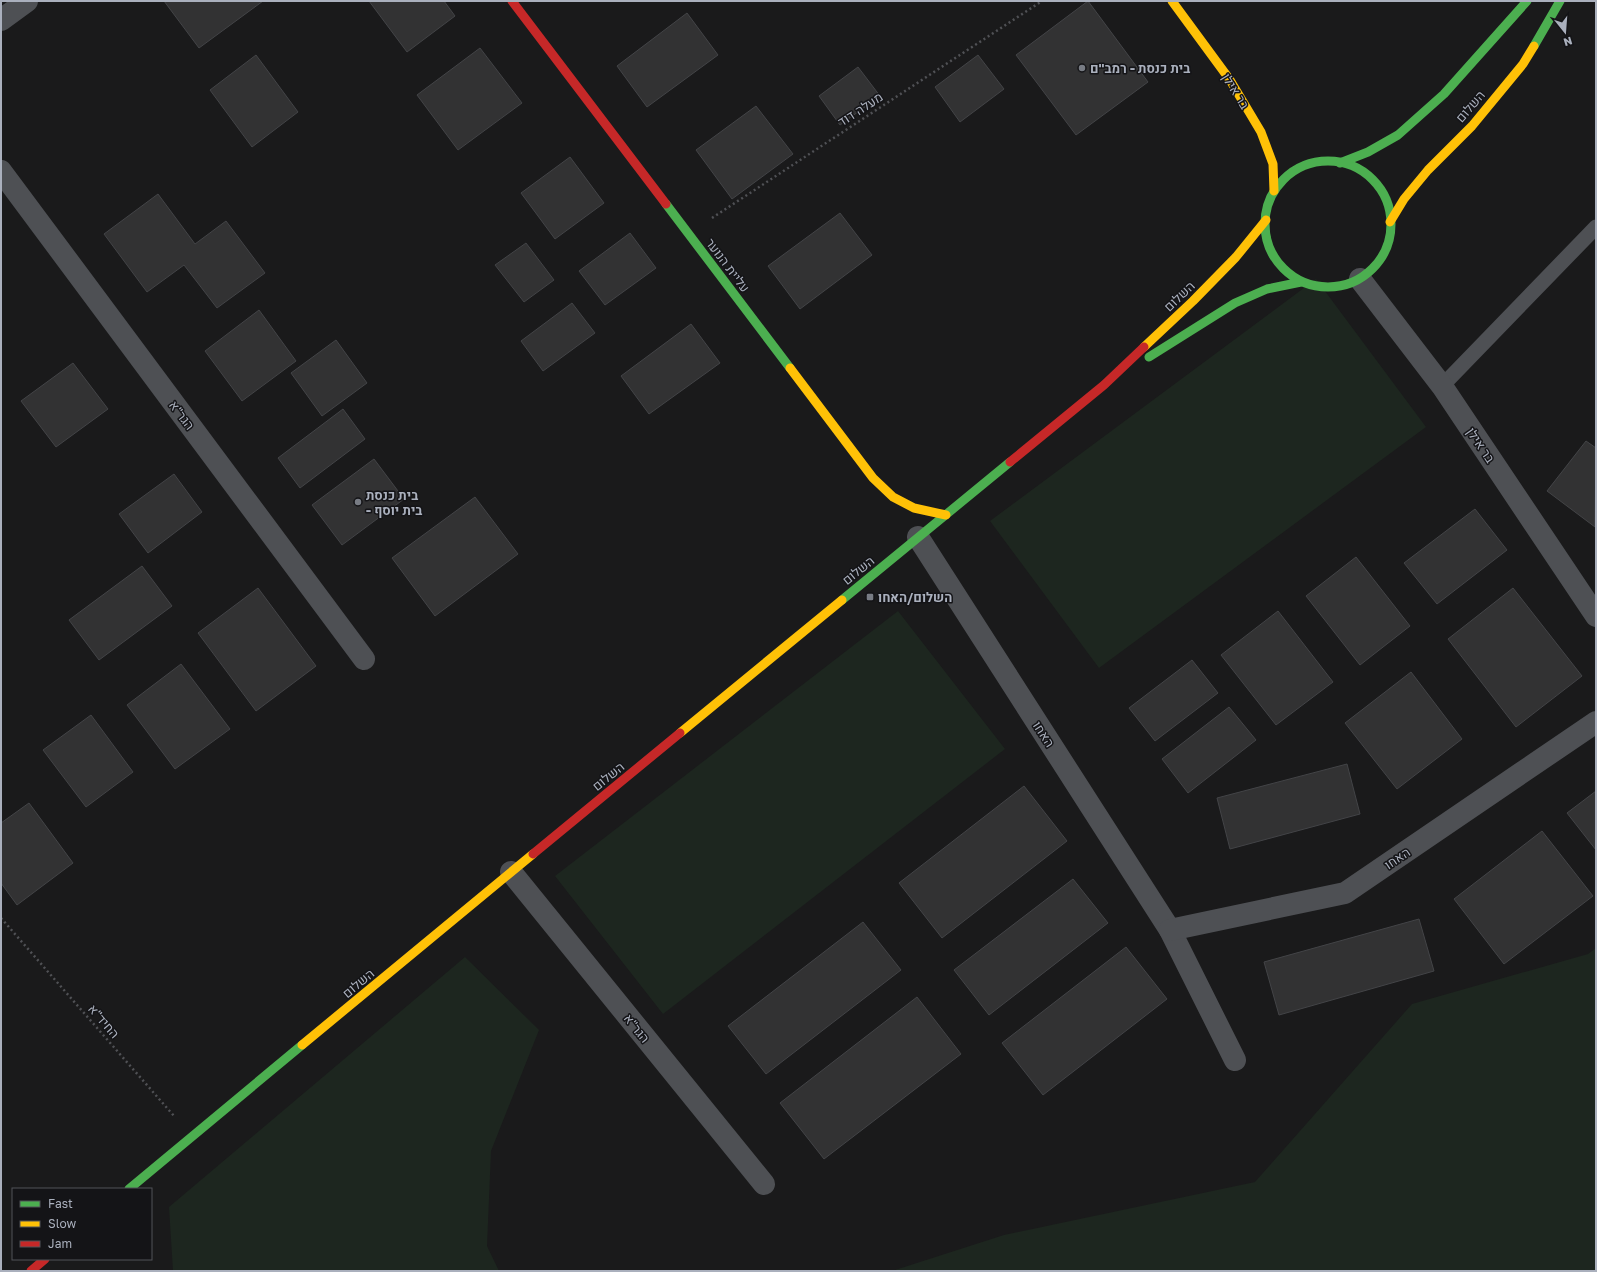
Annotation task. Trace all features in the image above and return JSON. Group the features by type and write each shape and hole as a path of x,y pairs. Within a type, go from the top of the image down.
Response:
{"street":[{"path":"1,20 27,1"},
{"name":"עליית הנוער","path":"512,1 873,478 893,497 914,508 946,515"},
{"name":"בר אילן","path":"1172,1 1230,80 1261,132 1273,164 1274,192"},
{"name":"השלום","path":"1340,163 1368,152 1403,130 1444,94 1527,1"},
{"name":"השלום","path":"1390,222 1404,199 1428,170 1472,126 1523,64 1560,1"},
{"path":"1329,161 1340,163 1350,165 1369,176 1382,192 1390,210 1391,230 1386,250 1375,266 1360,279 1341,286 1321,287 1301,282 1285,270 1272,253 1266,233 1266,211 1274,192 1289,175 1308,165 1329,161"},
{"name":"הגר\"א","path":"1,171 364,659"},
{"name":"השלום","path":"131,1188 511,872 1104,385 1236,258 1266,220"},
{"name":"בר אילן","path":"1360,279 1442,386 1595,613"},
{"name":"השלום","path":"1104,385 1235,303 1267,289 1301,282"},
{"name":"האחו","path":"918,537 1170,930 1236,1060"},
{"name":"האחו","path":"1170,930 1345,893 1596,722"},
{"name":"הגר\"א","path":"511,872 764,1184"},
{"path":"31,1271 44,1260"}],"lane":[{"path":"1442,386 1596,227"}],"path":[{"name":"מעלה דוד","path":"688,234 1042,1"},
{"name":"החיד\"א","path":"1,918 192,1137"}],"shaded area":[{"path":"1316,279 1426,427 1099,668 990,521"},
{"path":"898,611 1005,749 663,1014 555,876"},
{"path":"1596,948 1596,1271 892,1271 1004,1235 1255,1182 1412,1004 1588,954"},
{"path":"465,957 539,1030 491,1151 487,1246 499,1271 173,1271 169,1207"}],"building":[{"path":"164,1 263,1 199,48"},
{"path":"369,1 444,1 455,16 407,52"},
{"name":"בית כנסת - רמב\"ם","path":"1088,1 1148,82 1076,135 1016,55"},
{"path":"687,13 718,55 647,107 617,66"},
{"path":"480,48 522,103 458,150 417,95"},
{"path":"256,55 298,112 252,147 210,90"},
{"path":"978,55 1004,89 960,122 935,87"},
{"path":"858,67 880,96 840,125 819,96"},
{"path":"756,106 793,154 732,199 696,150"},
{"path":"570,157 604,203 555,239 521,193"},
{"path":"158,194 195,244 226,221 265,273 217,308 184,265 147,292 104,234"},
{"path":"840,213 872,255 800,309 768,266"},
{"path":"630,233 656,268 605,305 579,271"},
{"path":"526,243 554,280 524,302 495,265"},
{"path":"572,303 595,333 543,371 521,341"},
{"path":"259,310 296,361 242,401 205,351"},
{"path":"691,324 720,363 649,414 621,376"},
{"path":"336,340 367,383 322,416 291,373"},
{"path":"73,363 108,409 56,447 21,401"},
{"path":"343,409 365,439 300,488 278,458"},
{"path":"1586,441 1596,448 1595,527 1547,491"},
{"name":"בית כנסת - בית יוסף","path":"374,459 404,499 342,545 312,505"},
{"path":"174,474 202,512 148,553 119,514"},
{"path":"475,497 518,554 435,616 392,558"},
{"path":"1475,509 1507,550 1437,604 1404,563"},
{"path":"1356,557 1410,626 1360,665 1306,596"},
{"path":"142,566 172,606 99,660 69,620"},
{"path":"258,588 316,666 256,711 198,633"},
{"path":"1513,588 1582,676 1516,727 1448,639"},
{"path":"1278,611 1333,682 1276,725 1221,655"},
{"path":"1192,660 1218,693 1155,741 1129,708"},
{"path":"181,664 230,729 175,769 127,705"},
{"path":"1411,672 1462,739 1397,789 1345,723"},
{"path":"1229,707 1256,740 1188,793 1162,759"},
{"path":"91,715 133,772 86,807 43,750"},
{"path":"1347,764 1360,814 1230,849 1217,798"},
{"path":"1024,786 1067,841 942,938 899,883"},
{"path":"1596,791 1596,850 1567,813"},
{"path":"29,803 73,863 17,905 1,883 1,823"},
{"path":"1542,831 1593,896 1504,964 1454,899"},
{"path":"1073,879 1108,923 989,1015 954,970"},
{"path":"1419,919 1434,971 1279,1015 1264,962"},
{"path":"863,922 901,970 766,1074 728,1026"},
{"path":"1126,947 1167,999 1043,1095 1002,1043"},
{"path":"917,997 961,1054 824,1159 780,1103"}],"traffic: fast":[{"path":"1340,163 1368,152 1398,135 1444,94 1527,1"},
{"path":"1534,46 1560,1"},
{"path":"1328,161 1352,166 1363,172 1376,184 1386,200 1391,224 1386,248 1380,259 1368,272 1352,282 1328,287 1304,282 1293,276 1280,264 1270,248 1265,224 1270,200 1276,189 1288,176 1304,166 1328,161"},
{"path":"666,204 790,368"},
{"path":"1149,357 1235,303 1267,289 1301,282"},
{"path":"842,600 1010,462"},
{"path":"130,1188 302,1045"}],"traffic: slow":[{"path":"1172,1 1230,80 1261,132 1273,164 1274,191"},
{"path":"1390,222 1404,199 1428,170 1472,126 1523,64 1534,46"},
{"path":"1144,347 1193,301 1236,257 1266,220"},
{"path":"790,368 873,478 893,497 914,508 946,515"},
{"path":"680,733 842,600"},
{"path":"302,1045 533,854"}],"traffic: jam":[{"path":"512,1 666,204"},
{"path":"1010,462 1104,385 1144,347"},
{"path":"533,854 680,733"},
{"path":"31,1271 44,1260"}],"place":[{"name":"בית כנסת - רמב\"ם","path":"1082,68"},
{"name":"בית כנסת - בית יוסף","path":"358,502"},
{"name":"השלום/האחו","path":"870,597"}]}
